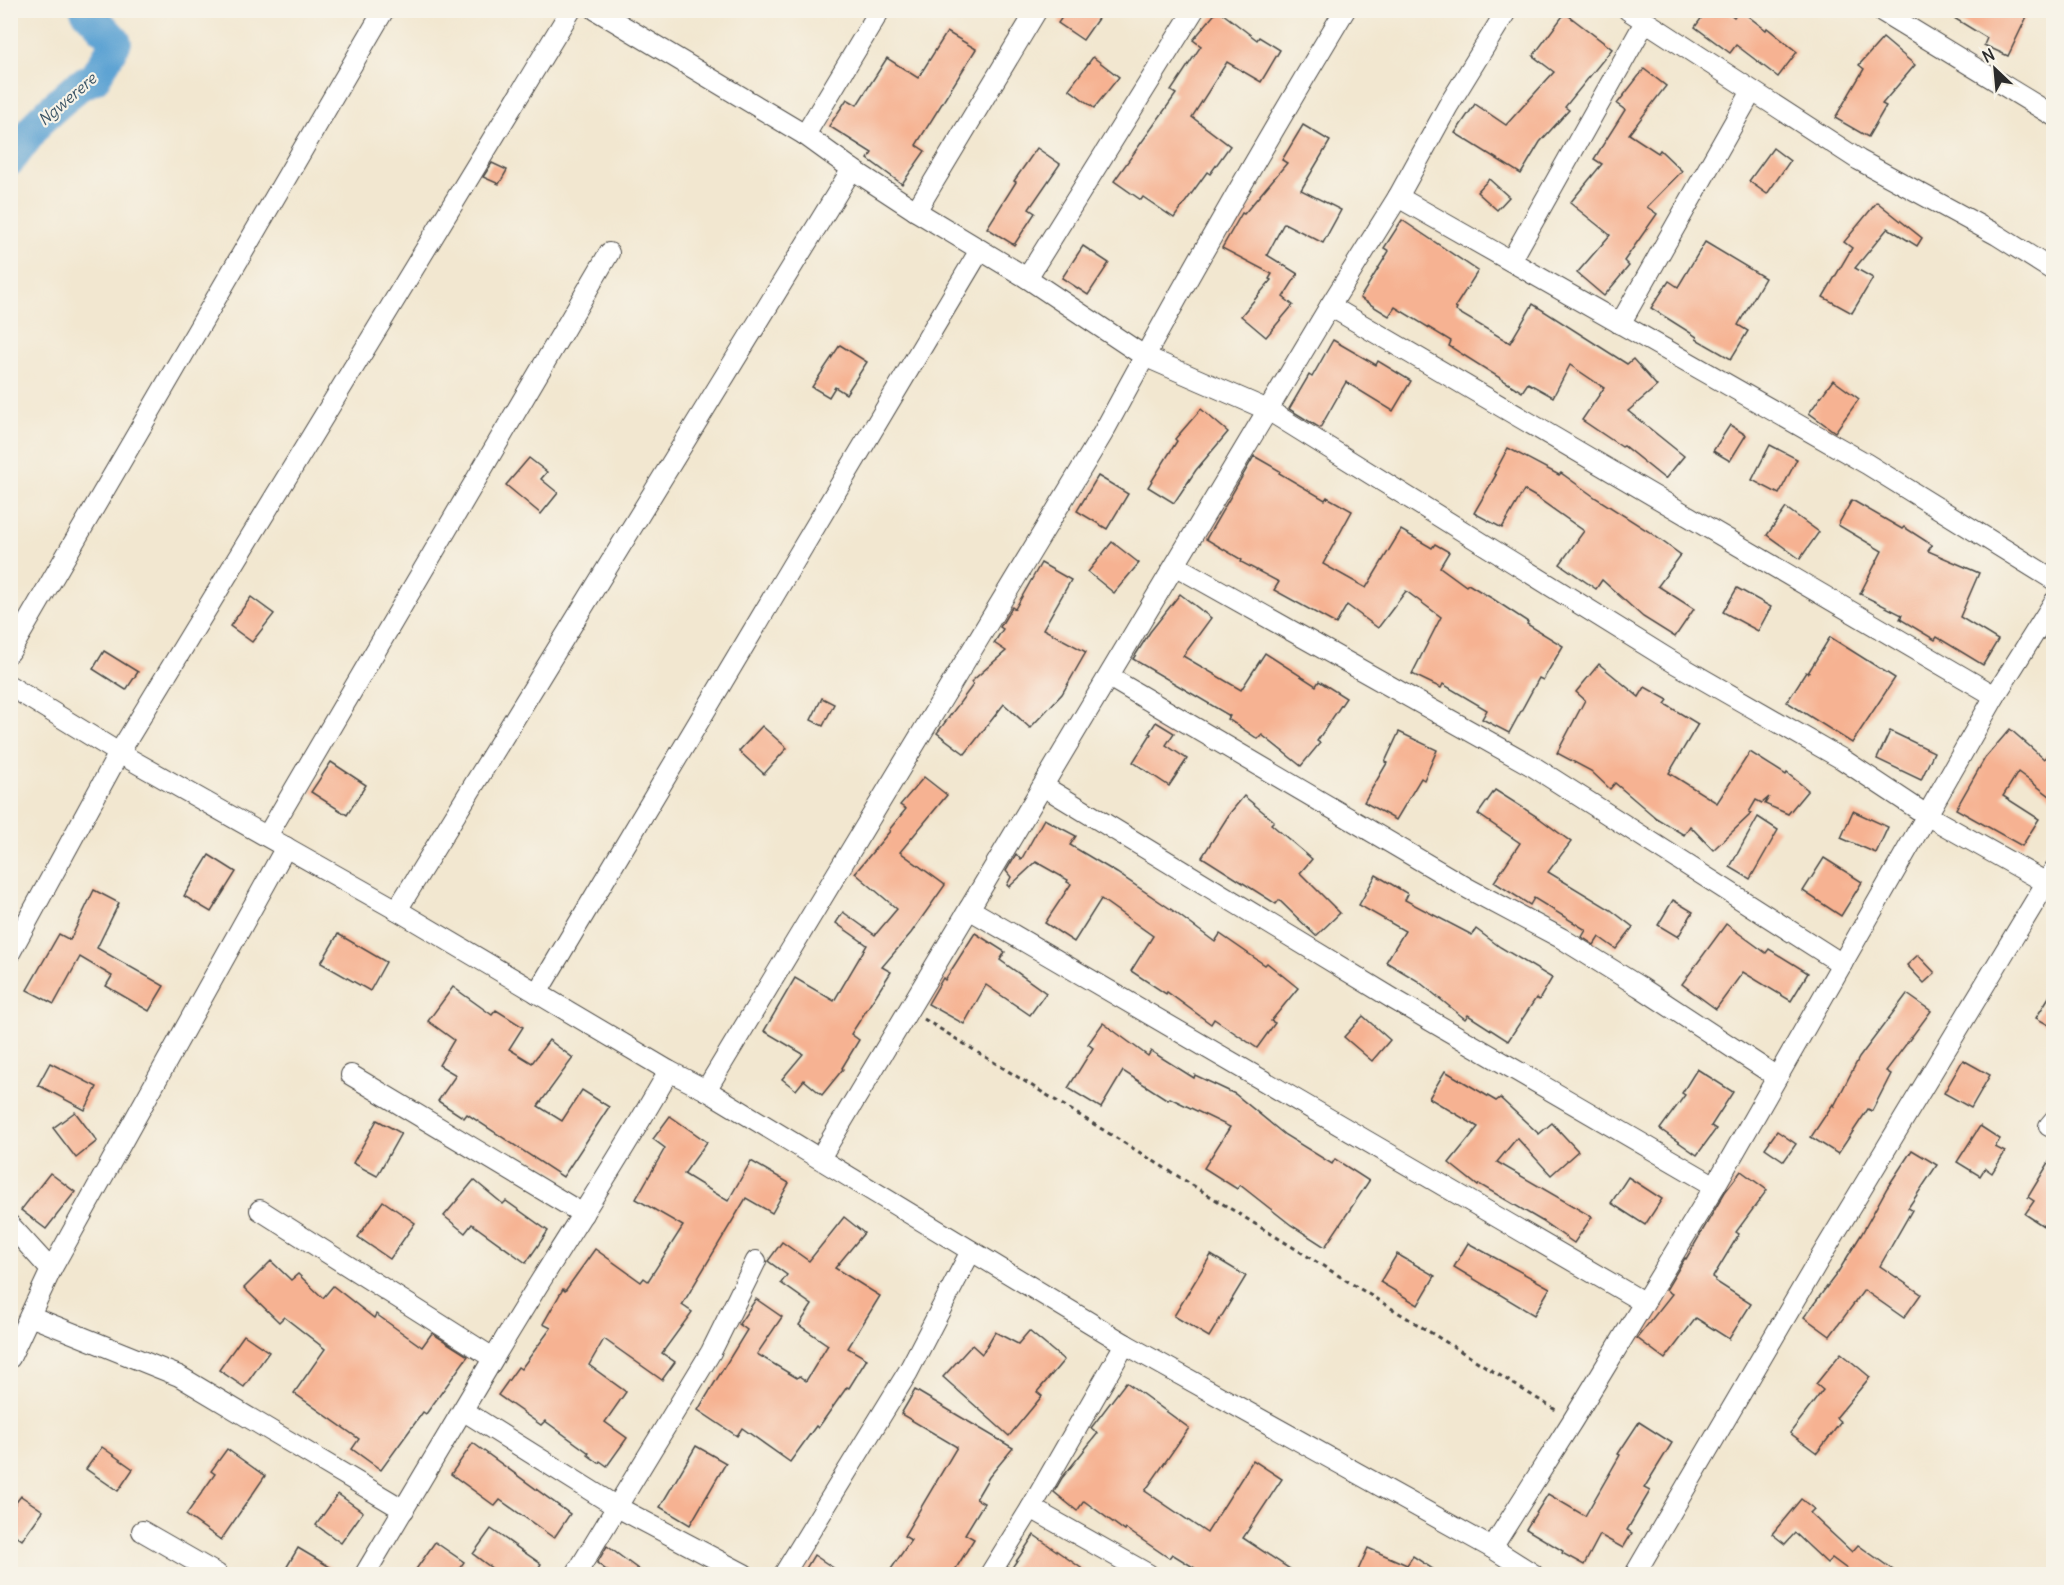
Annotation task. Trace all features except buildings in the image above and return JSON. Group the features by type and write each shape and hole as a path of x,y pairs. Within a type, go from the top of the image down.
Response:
{"street":[{"path":"10,652 384,10"},
{"path":"10,954 119,753 571,10"},
{"path":"596,10 805,135 916,211 1027,278 1144,356 1268,410 1673,662 1842,759 1928,816 2051,880 1811,1273 1635,1575"},
{"path":"805,135 880,10"},
{"path":"916,211 1037,10"},
{"path":"1027,278 1194,10"},
{"path":"706,1090 1096,444 1284,111 1346,10"},
{"path":"820,1158 1330,306 1398,197 1443,115 1507,10"},
{"path":"1628,10 1859,160 1997,236 2054,271"},
{"path":"1880,10 2054,116"},
{"path":"1511,261 1645,22"},
{"path":"1620,324 1752,91"},
{"path":"397,910 852,169"},
{"path":"1398,197 1867,464 2054,580"},
{"path":"537,993 980,250"},
{"path":"267,836 609,253"},
{"path":"1330,306 1995,696"},
{"path":"1176,566 1534,768 1842,964"},
{"path":"1492,1548 1573,1420 1715,1186 1995,696 2054,602"},
{"path":"1109,677 1469,889 1561,938 1777,1077"},
{"path":"10,686 119,753 397,910 669,1071 706,1090 1125,1344 1492,1548 1533,1575"},
{"path":"1043,786 1395,1000 1715,1186"},
{"path":"10,1358 51,1270 286,847"},
{"path":"969,909 1643,1302"},
{"path":"365,1575 464,1411 493,1358 583,1215 669,1071"},
{"path":"351,1075 583,1215"},
{"path":"260,1210 493,1358"},
{"path":"10,1224 51,1270"},
{"path":"784,1575 908,1372 971,1251"},
{"path":"576,1575 711,1352 756,1261"},
{"path":"30,1316 179,1376 404,1510"},
{"path":"990,1575 1125,1344"},
{"path":"464,1411 618,1507 744,1575"},
{"path":"1031,1508 1148,1575"},
{"path":"142,1531 217,1575"}],"path":[{"path":"908,1009 1573,1420"}],"waterway":[{"name":"Ngwerere","path":"10,160 41,119 78,86 95,78 116,42 86,10"}]}
